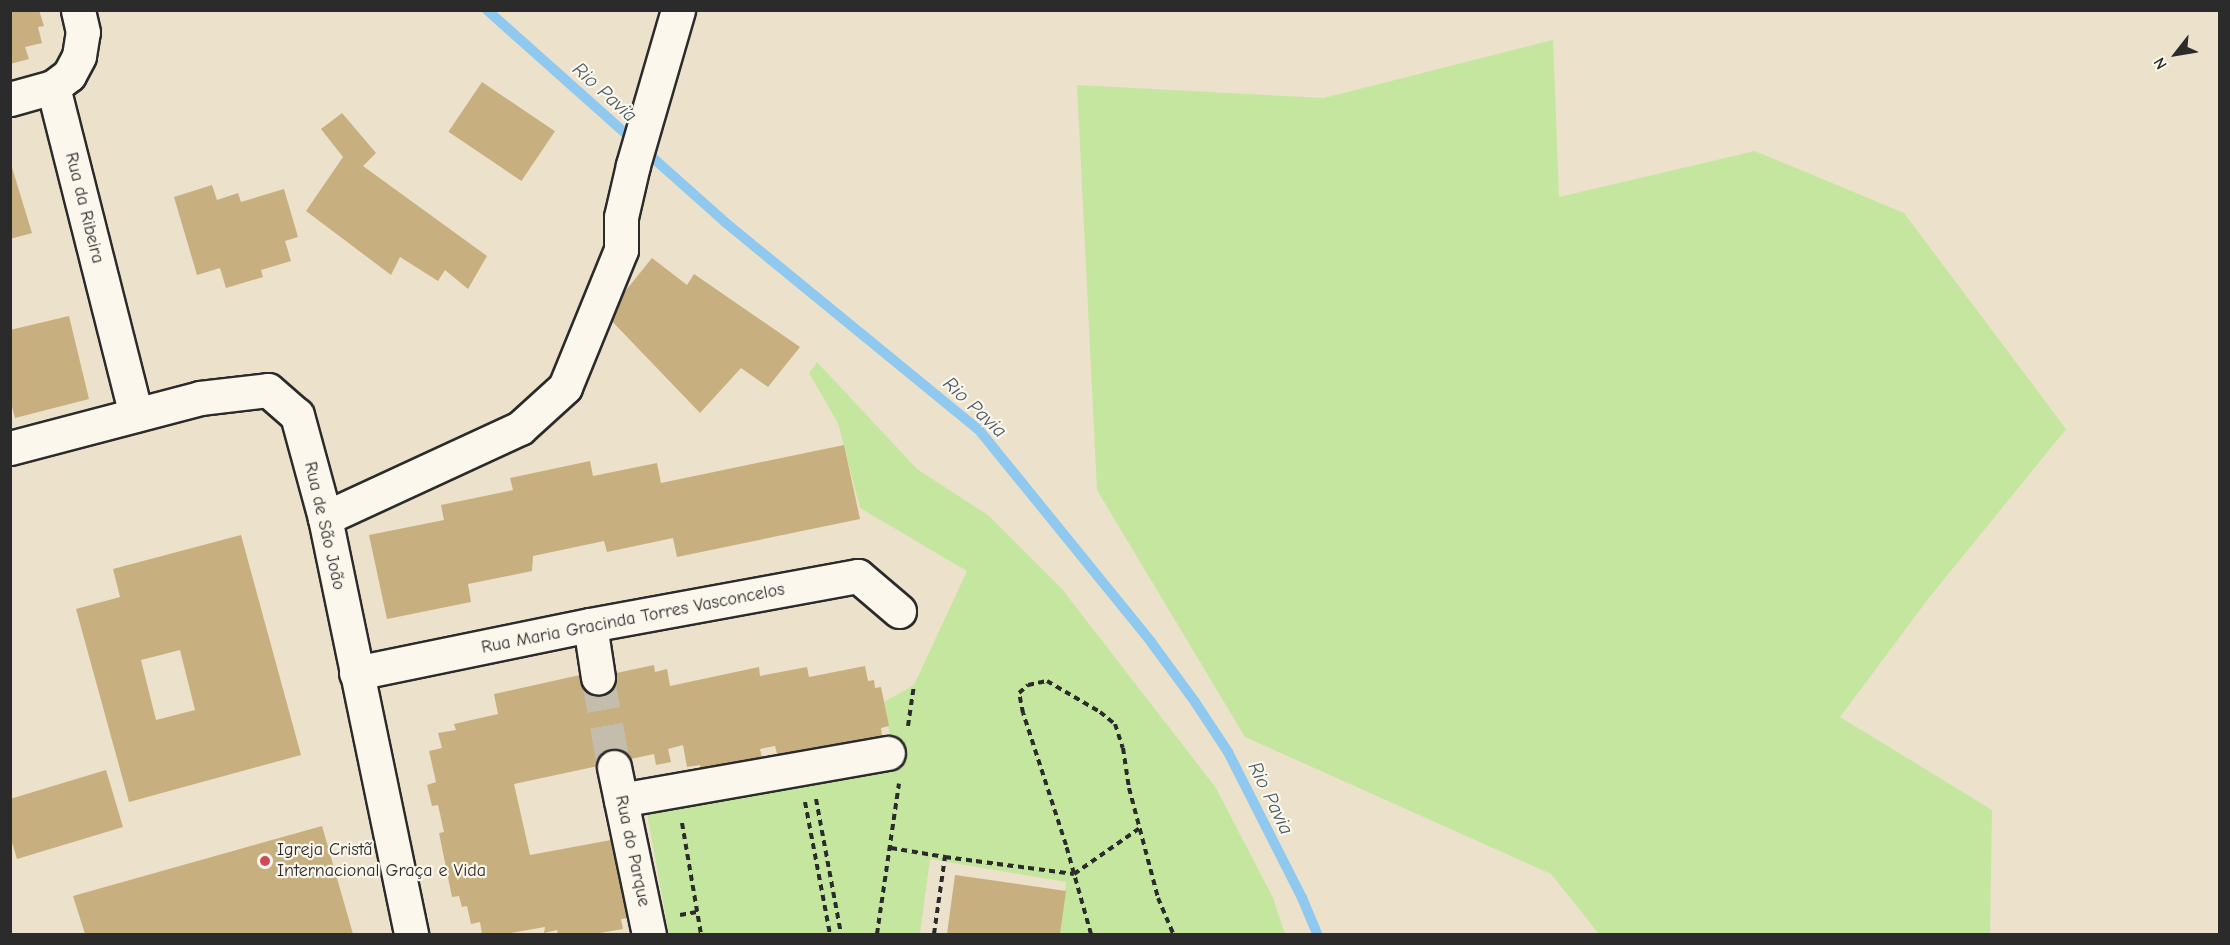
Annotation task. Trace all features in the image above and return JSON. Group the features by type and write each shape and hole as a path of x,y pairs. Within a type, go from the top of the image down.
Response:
{"street":[{"path":"10,99 53,87 69,75 80,56 83,32 78,10"},
{"path":"325,518 520,428 565,387 621,250 621,217 633,165 678,10"},
{"name":"Rua da Ribeira","path":"53,87 136,415"},
{"name":"Rua de São João","path":"10,448 200,398 268,390 297,415 325,518 411,934"},
{"name":"Rua Maria Gracinda Torres Vasconcelos","path":"356,673 590,625 858,576 899,611"},
{"path":"590,625 598,676"},
{"path":"621,800 899,752"},
{"name":"Rua do Parque","path":"615,767 649,934"}],"path":[{"path":"1091,934 1023,713 1019,693 1028,685 1047,681 1101,712 1115,724 1124,748 1129,788 1158,898 1173,934"},
{"path":"877,934 891,848 899,752 914,686"},
{"path":"815,791 841,934"},
{"path":"804,795 830,934"},
{"path":"680,815 701,934"},
{"path":"891,848 1074,874 1140,828"},
{"path":"934,934 945,857"}],"green space":[{"path":"1553,40 1559,197 1755,151 1904,213 2066,429 1928,599 1840,717 1992,810 1990,934 1599,934 1551,874 1245,737 1097,490 1077,85 1324,98"},
{"path":"817,362 917,469 989,516 1062,589 1216,788 1273,898 1285,934 1060,934 1066,882 930,859 920,934 669,934 645,802 894,760 884,702 914,685 967,571 860,508 838,423 809,373"}],"building":[{"path":"10,10 39,10 44,26 38,27 42,43 25,47 29,59 10,64"},
{"path":"482,82 555,131 521,181 448,132"},
{"path":"342,113 376,153 363,166 487,256 468,289 445,270 438,281 400,257 391,275 306,211 343,157 321,129"},
{"path":"10,161 32,233 10,239"},
{"path":"212,185 217,200 238,193 241,202 284,189 298,237 285,241 291,261 261,270 263,277 226,288 220,268 197,275 174,197"},
{"path":"652,258 687,285 694,274 800,347 768,387 741,368 700,413 606,315"},
{"path":"69,316 89,399 15,418 10,399 10,330"},
{"path":"844,445 860,519 677,557 673,538 607,552 604,541 533,556 532,571 468,584 471,602 387,619 369,535 444,520 441,505 513,490 510,478 590,461 593,476 657,463 661,483"},
{"path":"241,535 301,755 129,802 76,609 120,597 113,569","holes":["180,650 195,710 156,720 141,660"]},
{"path":"654,665 655,672 667,669 670,686 759,667 760,676 807,667 809,677 865,666 868,681 874,680 875,688 881,687 889,726 881,728 882,736 777,754 775,746 760,749 762,758 701,771 700,765 687,767 683,745 668,749 671,762 656,765 654,754 514,784 530,855 611,840 613,853 624,852 628,918 621,919 623,929 594,934 558,934 557,930 544,933 545,927 505,934 482,934 480,922 471,924 467,906 462,907 459,896 452,897 439,833 444,832 438,805 432,806 427,785 436,782 429,751 442,748 438,733 456,730 454,724 498,714 494,694 580,675 583,688 595,685 593,678"},
{"path":"106,770 123,827 17,859 10,836 10,799"},
{"name":"Igreja Cristã Internacional Graça e Vida","path":"322,826 353,934 85,934 73,896"},
{"path":"955,875 1066,891 1060,934 947,934"}],"waterway":[{"name":"Rio Pavia","path":"487,10 726,223 979,430 1151,642 1195,702 1228,752 1302,898 1317,934"}],"tunnel":[{"path":"598,677 614,767"}],"place":[{"name":"Igreja Cristã Internacional Graça e Vida","path":"265,861"}]}
